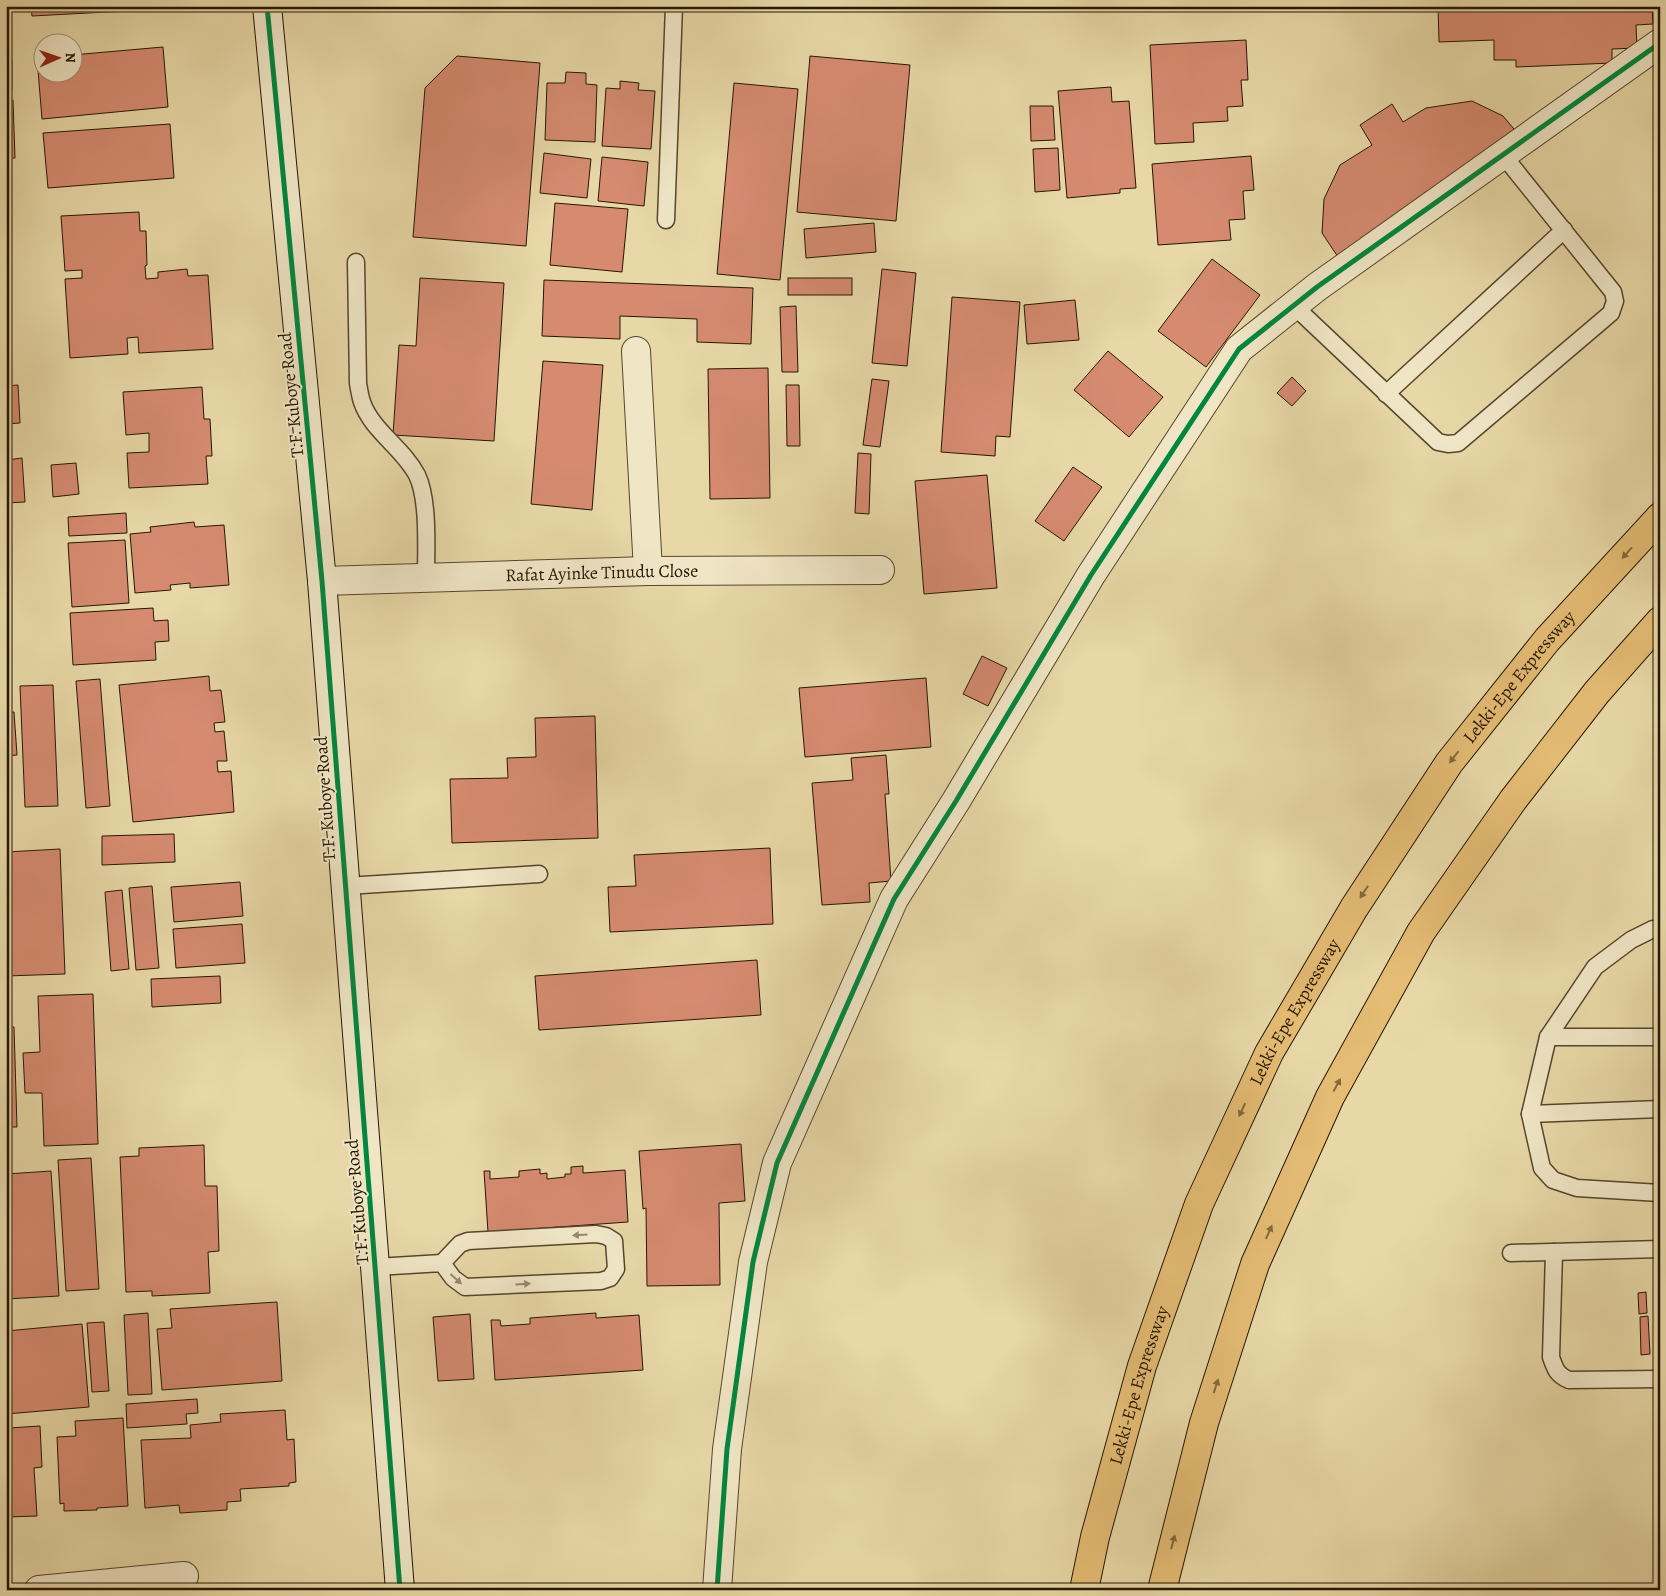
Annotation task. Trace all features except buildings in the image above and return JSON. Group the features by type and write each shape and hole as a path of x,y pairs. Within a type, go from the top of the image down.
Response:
{"highway":[{"name":"Lekki-Epe Expressway","path":"1084,1590 1095,1537 1142,1366 1199,1204 1269,1053 1354,908 1449,764 1547,640 1660,517"},
{"path":"1162,1590 1204,1423 1255,1264 1330,1097 1421,932 1513,800 1597,692 1660,621"}],"street":[{"name":"T.F. Kuboye Road","path":"267,6 322,581 400,1590"},
{"path":"717,1590 727,1449 753,1262 776,1163 894,899 956,801 1091,575 1239,349 1325,281 1660,43"},
{"path":"636,351 648,571"},
{"name":"Rafat Ayinke Tinudu Close","path":"322,581 648,571 880,570"},
{"path":"39,1590 184,1576"}],"lane":[{"path":"666,220 674,6"},
{"path":"1293,305 1438,442 1458,443 1611,313 1615,302 1613,292 1503,156"},
{"path":"1386,394 1564,230"},
{"path":"356,262 358,383 362,403 374,422 403,455 417,476 423,499 426,577"},
{"path":"346,886 539,874"},
{"path":"1660,929 1653,928 1631,940 1595,967 1548,1037 1530,1114 1542,1168 1553,1180 1577,1188 1660,1192"},
{"path":"1548,1037 1660,1037"},
{"path":"1530,1114 1660,1109"},
{"path":"376,1267 442,1263 460,1244 468,1241 596,1234 606,1236 614,1241 616,1269 610,1278 602,1281 465,1287 453,1278 442,1263"},
{"path":"1512,1253 1660,1250"},
{"path":"1554,1252 1551,1357 1555,1371 1560,1376 1569,1380 1660,1379"}],"cycle path":[{"path":"267,6 322,581 400,1590"},
{"path":"717,1590 727,1449 753,1262 777,1163 894,899 956,801 1091,575 1239,349 1317,287 1660,43"}]}
